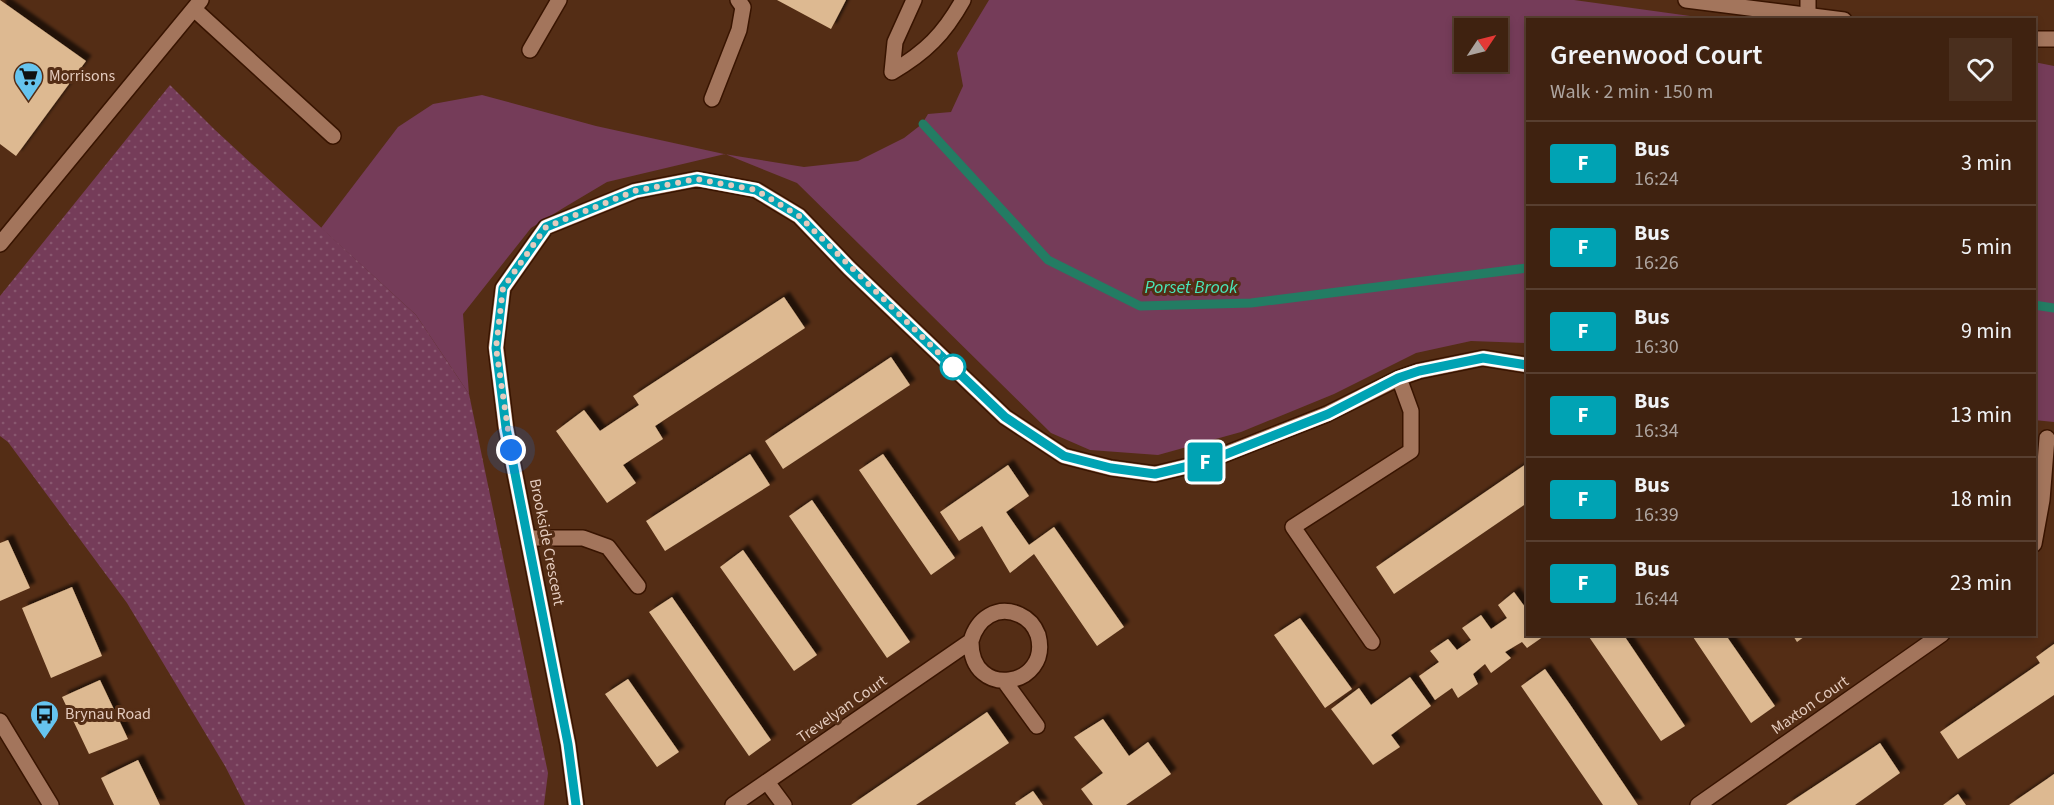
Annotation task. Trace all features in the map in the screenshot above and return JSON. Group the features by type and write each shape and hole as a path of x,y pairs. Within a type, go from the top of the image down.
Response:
{"street":[{"path":"530,50 559,0"},
{"path":"712,99 739,30 743,7 738,0"},
{"path":"914,0 895,42 892,72 921,55 950,24 963,0"},
{"path":"1686,0 1808,8 1838,18"},
{"path":"0,244 198,4 333,136"},
{"path":"2036,39 2054,39"},
{"name":"Brookside Crescent","path":"576,805 568,744 506,428 496,348 503,288 546,227 635,191 697,179 756,190 799,216 849,268 1005,417 1064,456 1111,468 1155,474 1206,462 1328,414 1398,378"},
{"path":"1372,642 1293,527 1411,452 1411,411 1398,378 1419,371 1483,358 1526,365"},
{"path":"2036,533 2042,500 2045,438"},
{"path":"528,538 583,538 608,548 638,586"},
{"name":"Trevelyan Court","path":"733,805 971,641 974,631 989,615 1011,612 1030,622 1040,642 1035,664 1027,674 1005,681"},
{"name":"Maxton Court","path":"1698,805 1939,636"},
{"path":"971,641 971,652 979,668 993,679 1005,681 1037,726"},
{"path":"0,721 51,805"},
{"path":"767,782 784,805"}],"shaded area":[{"path":"989,0 1574,0 1705,18 1526,18 1526,343 1471,341 1416,353 1334,394 1241,432 1158,455 1090,450 1051,433 797,183 726,154 804,167 858,161 904,138 922,124 928,114 951,112 963,86 957,53"},
{"path":"2036,62 2054,66 2054,422 2036,420"},
{"path":"170,85 214,129 416,315 469,394 548,773 544,805 245,805 225,766 127,603 8,442 0,436 0,296"},
{"path":"482,95 596,126 725,154 607,182 531,228 463,314 469,394 416,315 321,228 398,127 433,104"}],"building":[{"name":"Morrisons","path":"0,0 86,61 16,156 0,144"},
{"path":"777,0 846,0 831,29"},
{"path":"784,297 805,328 655,426 663,439 623,465 636,483 607,503 556,431 584,410 600,431 639,405 633,396"},
{"path":"891,357 910,385 783,469 765,441"},
{"path":"750,454 770,485 665,551 646,521"},
{"path":"883,454 955,558 931,575 859,470"},
{"path":"1526,464 1526,504 1394,594 1376,567"},
{"path":"1008,465 1029,496 1006,512 1029,545 1054,527 1124,627 1097,646 1034,554 1010,573 982,526 959,541 940,512"},
{"path":"812,500 910,642 887,658 789,516"},
{"path":"8,540 30,588 0,601 0,543"},
{"path":"743,550 817,655 794,671 720,567"},
{"path":"72,587 102,656 51,678 22,608"},
{"path":"1514,592 1526,606 1526,636 1544,636 1527,648 1522,642 1505,652 1511,658 1491,673 1485,664 1473,674 1478,684 1458,698 1452,688 1435,700 1419,676 1439,662 1430,651 1448,639 1457,650 1471,640 1462,628 1481,615 1491,629 1507,618 1498,605"},
{"path":"672,597 771,740 749,756 649,612"},
{"path":"1300,618 1352,689 1325,708 1274,635"},
{"path":"1588,636 1624,636 1685,726 1661,741"},
{"path":"1692,636 1726,636 1775,706 1751,723"},
{"path":"1793,636 1805,636 1797,642"},
{"path":"2054,644 2054,695 1958,759 1940,732 2040,663 2036,657"},
{"path":"1545,669 1638,805 1603,805 1521,686"},
{"path":"1410,677 1431,706 1391,735 1400,747 1373,765 1331,709 1359,688 1371,705"},
{"path":"628,679 679,752 657,767 605,694"},
{"path":"100,680 128,739 89,754 62,697"},
{"path":"987,712 1009,743 916,805 851,805"},
{"path":"1103,719 1129,756 1148,742 1171,774 1126,805 1093,805 1081,789 1103,773 1074,737"},
{"path":"1880,743 1900,773 1855,805 1786,805"},
{"path":"138,760 160,805 114,805 101,778"},
{"path":"2054,774 2054,805 2009,805 2047,779"},
{"path":"1033,791 1043,805 1016,805 1015,803"},
{"path":"1958,794 1966,805 1943,805"}],"waterway":[{"name":"Porset Brook","path":"923,124 1048,260 1140,306 1251,303 1526,268"},
{"name":"Porset Brook","path":"2036,305 2054,308"}],"bus line":[{"name":"F","path":"576,805 568,744 506,428 496,348 503,288 546,227 635,191 697,179 756,190 799,216 849,268 1005,417 1064,456 1111,468 1155,474 1206,462 1328,414 1398,378 1419,371 1483,358 1526,365"}],"place":[{"name":"Morrisons","path":"28,102"},
{"name":"Brynau Road","path":"44,740"}],"route":[{"path":"511,450 496,348 503,288 546,227 635,191 697,179 756,190 799,216 849,268 958,372 953,367"}]}
